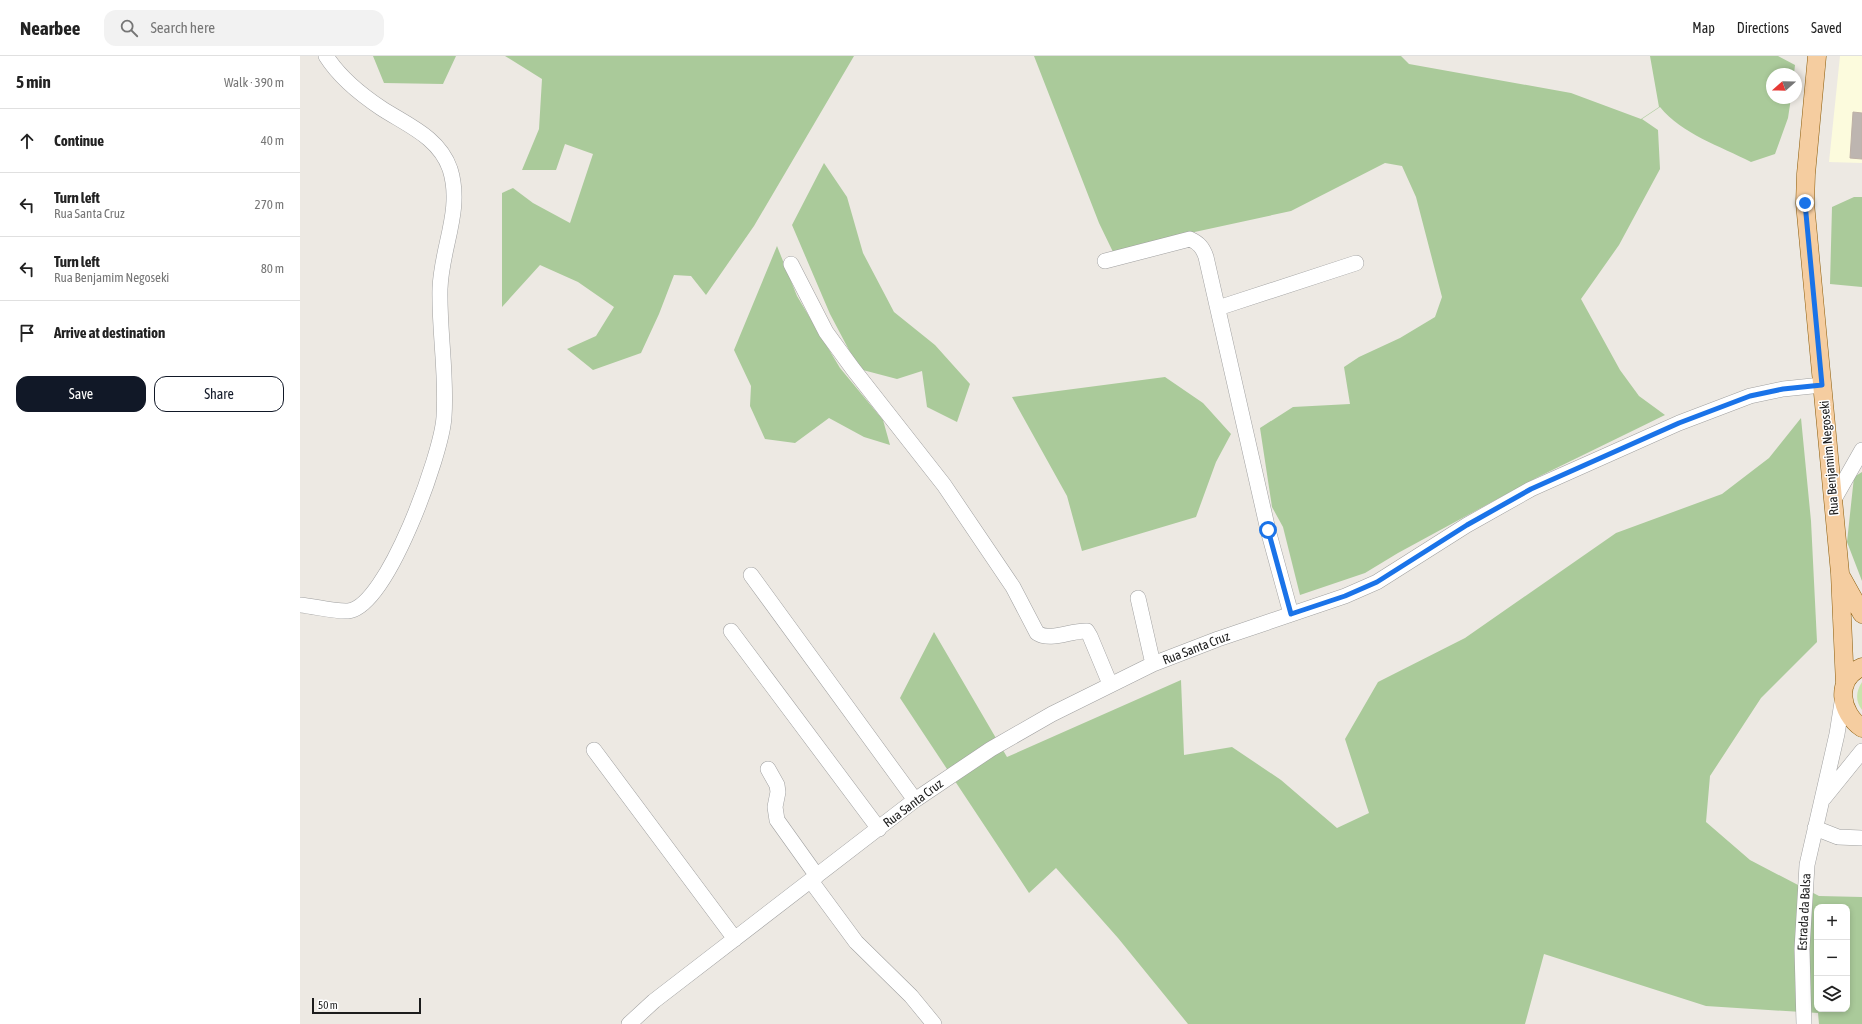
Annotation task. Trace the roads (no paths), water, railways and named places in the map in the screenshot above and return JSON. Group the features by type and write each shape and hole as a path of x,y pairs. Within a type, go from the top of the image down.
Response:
{"main road":[{"name":"Rua Benjamim Negoseki","path":"1817,56 1806,174 1805,203 1840,573 1844,705 1848,715 1854,723 1862,728"},
{"name":"Rua Benjamim Negoseki","path":"1840,573 1862,614"},
{"path":"1844,690 1850,676 1862,667"}],"street":[{"path":"300,605 349,611 358,608 382,581 419,506 432,470 444,418 445,392 440,322 440,288 442,264 452,226 454,206 454,184 449,168 442,153 431,140 359,93 346,82 326,56"},
{"path":"1105,261 1190,240 1198,242 1206,257 1268,530 1291,614"},
{"path":"1218,308 1356,263"},
{"path":"791,264 826,332 852,369 944,485 1009,582 1037,633 1047,637 1078,630 1087,631 1110,684"},
{"name":"Rua Santa Cruz","path":"629,1024 654,1001 915,800 1020,731 1110,684 1153,664 1218,638 1345,596 1377,582 1467,525 1531,489 1679,423 1750,396 1783,389 1822,385"},
{"path":"1833,501 1862,450"},
{"path":"751,574 915,800"},
{"path":"1138,598 1153,664"},
{"path":"731,630 879,829"},
{"name":"Estrada da Balsa","path":"1804,1024 1802,949 1806,865 1836,734 1844,690"},
{"path":"594,750 735,939"},
{"name":"Estrada da Balsa","path":"1821,802 1862,751"},
{"path":"768,769 777,785 778,792 775,807 777,820 814,879 856,942 911,996 934,1024"},
{"path":"1815,828 1833,836 1862,838"}]}
